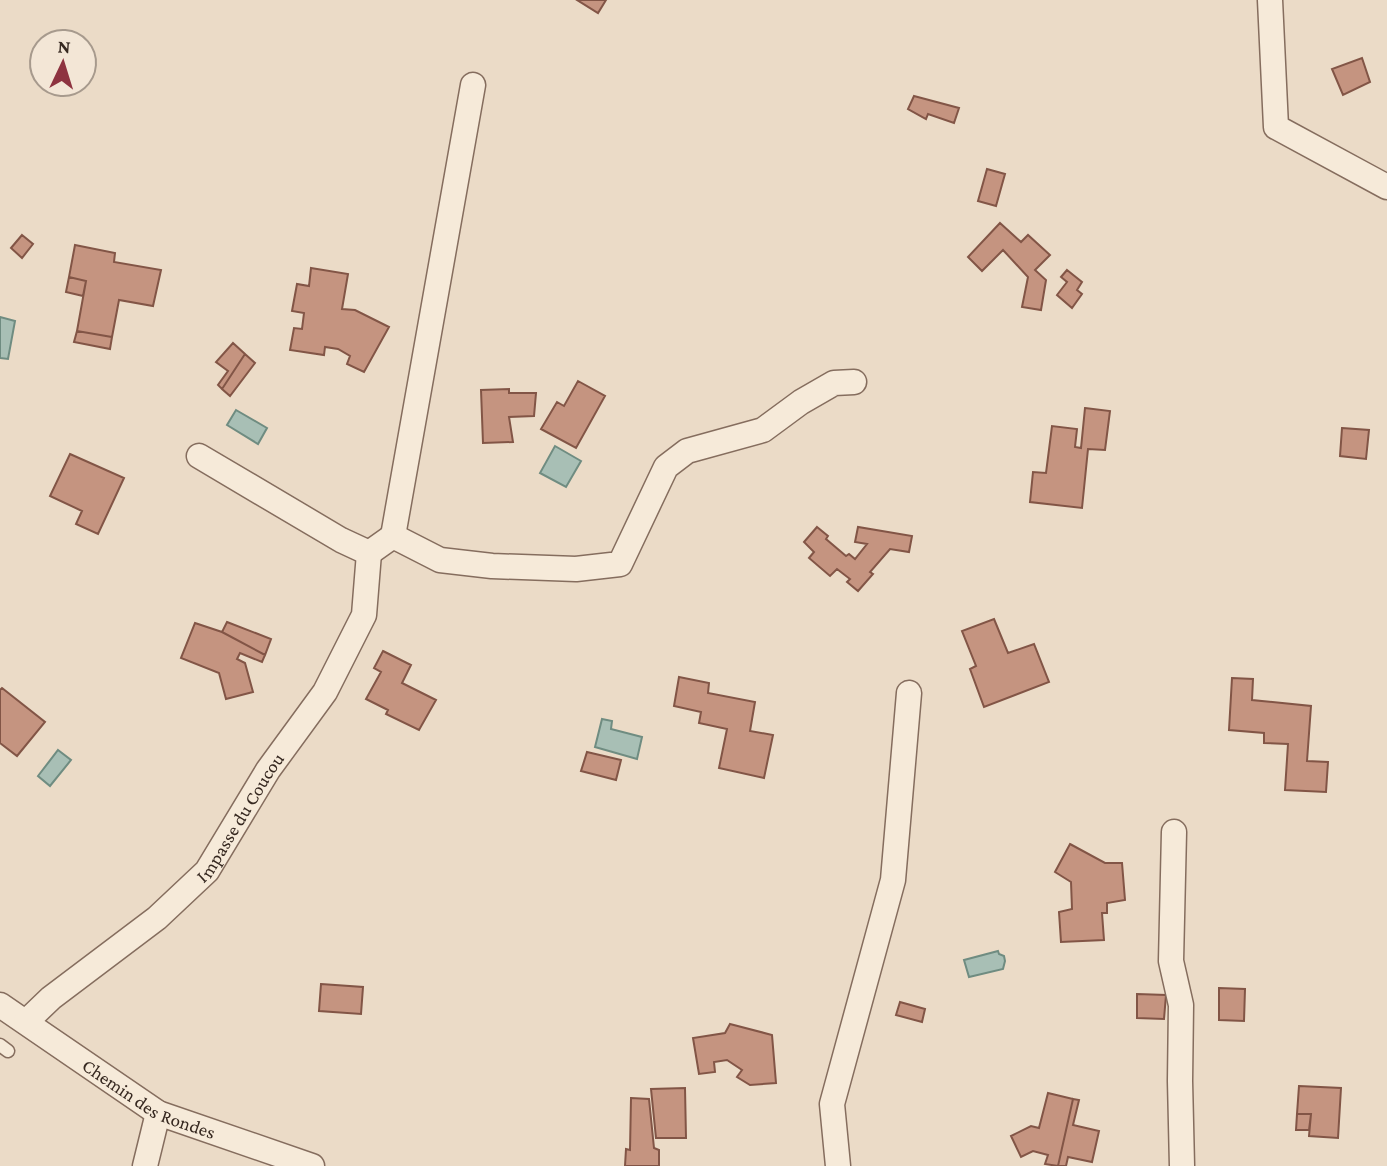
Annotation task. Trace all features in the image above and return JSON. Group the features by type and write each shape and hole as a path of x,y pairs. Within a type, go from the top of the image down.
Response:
{"street":[{"path":"1270,0 1276,127 1387,187"},
{"path":"199,456 341,540 369,553 393,536 473,85"},
{"path":"393,536 440,560 492,566 576,569 620,564 666,467 687,451 763,430 801,402 835,383 854,382"},
{"name":"Impasse du Coucou","path":"26,1022 51,998 157,918 207,871 268,770 325,692 364,615 369,553"},
{"path":"838,1166 832,1104 893,880 909,693"},
{"path":"1174,832 1171,961 1181,1005 1182,1166"},
{"name":"Chemin des Rondes","path":"0,1005 158,1113 312,1166"},
{"path":"145,1166 158,1113"}],"shaded area":[{"path":"0,317 15,321 8,359 0,358"},
{"path":"236,410 267,428 258,444 227,425"},
{"path":"555,446 581,461 566,487 540,473"},
{"path":"602,719 612,721 611,729 642,737 637,759 595,747"},
{"path":"58,750 71,760 50,786 38,776"},
{"path":"998,951 1004,956 1003,969 969,977 964,960"}],"building":[{"path":"577,0 606,0 598,13"},
{"path":"1362,58 1370,82 1343,95 1332,69"},
{"path":"914,96 959,108 954,123 928,114 926,119 908,109"},
{"path":"987,169 1005,174 996,206 978,201"},
{"path":"1000,223 1021,242 1028,235 1050,255 1035,270 1046,280 1041,310 1022,307 1028,277 1003,250 982,271 968,257"},
{"path":"22,235 33,244 22,258 11,248"},
{"path":"75,245 115,253 114,262 161,270 153,306 119,300 112,337 77,331 86,281 69,277"},
{"path":"311,268 348,274 342,309 355,310 389,327 364,372 347,364 350,356 338,349 325,347 324,355 290,350 294,328 302,329 304,313 292,311 297,284 309,286"},
{"path":"1067,270 1082,282 1077,290 1082,294 1072,308 1057,295 1067,282 1061,277"},
{"path":"69,277 86,281 83,296 66,292"},
{"path":"77,331 112,337 110,349 74,342"},
{"path":"233,343 245,354 222,389 218,385 228,371 216,362"},
{"path":"245,354 255,363 230,396 222,389"},
{"path":"578,381 605,396 576,448 541,429 557,402 564,406"},
{"path":"509,389 509,393 536,393 534,416 509,417 513,442 483,443 481,390"},
{"path":"1085,408 1110,411 1105,450 1088,449 1082,508 1030,502 1033,472 1046,473 1052,426 1077,429 1075,447 1081,448"},
{"path":"1342,428 1369,430 1366,459 1340,456"},
{"path":"70,454 124,478 98,534 76,524 82,511 50,496"},
{"path":"817,527 828,536 826,539 846,556 849,554 855,559 867,544 855,542 858,527 912,536 909,552 890,549 858,591 847,582 850,579 837,569 830,576 809,558 814,552 804,542"},
{"path":"994,619 1008,653 1034,644 1049,682 984,707 970,669 976,666 962,631"},
{"path":"227,622 271,639 265,655 222,632"},
{"path":"195,623 222,632 265,655 262,662 240,653 237,659 245,663 253,692 226,699 219,673 181,658"},
{"path":"383,651 411,665 402,683 436,700 419,730 386,714 388,710 366,699 381,672 374,668"},
{"path":"679,677 709,683 708,693 755,702 750,731 773,735 764,778 719,768 727,729 699,723 701,712 674,706"},
{"path":"1232,678 1253,679 1252,700 1311,706 1307,761 1328,762 1326,792 1285,790 1288,744 1264,743 1264,733 1229,730"},
{"path":"2,688 45,722 17,756 0,743"},
{"path":"587,752 621,760 616,780 581,771"},
{"path":"1070,844 1105,863 1122,863 1125,900 1107,903 1107,913 1102,913 1104,940 1061,942 1059,912 1072,909 1071,882 1055,872"},
{"path":"321,984 363,987 361,1014 319,1011"},
{"path":"1219,988 1245,989 1244,1021 1219,1020"},
{"path":"1137,994 1166,995 1164,1019 1137,1018"},
{"path":"900,1002 925,1009 922,1022 896,1015"},
{"path":"730,1024 772,1035 776,1083 750,1085 737,1077 742,1070 727,1060 714,1062 715,1072 699,1074 693,1038 725,1033"},
{"path":"1299,1086 1341,1088 1338,1138 1309,1136 1311,1114 1297,1114"},
{"path":"685,1088 686,1138 656,1138 651,1089"},
{"path":"1048,1093 1073,1099 1058,1166 1045,1164 1048,1155 1033,1151 1021,1157 1011,1136 1031,1126 1039,1128"},
{"path":"631,1098 649,1099 654,1148 659,1150 659,1166 625,1166 626,1149 630,1150"},
{"path":"1073,1099 1079,1100 1073,1125 1099,1131 1092,1162 1068,1157 1066,1166 1058,1166"},
{"path":"1297,1114 1311,1114 1309,1130 1296,1130"}]}
